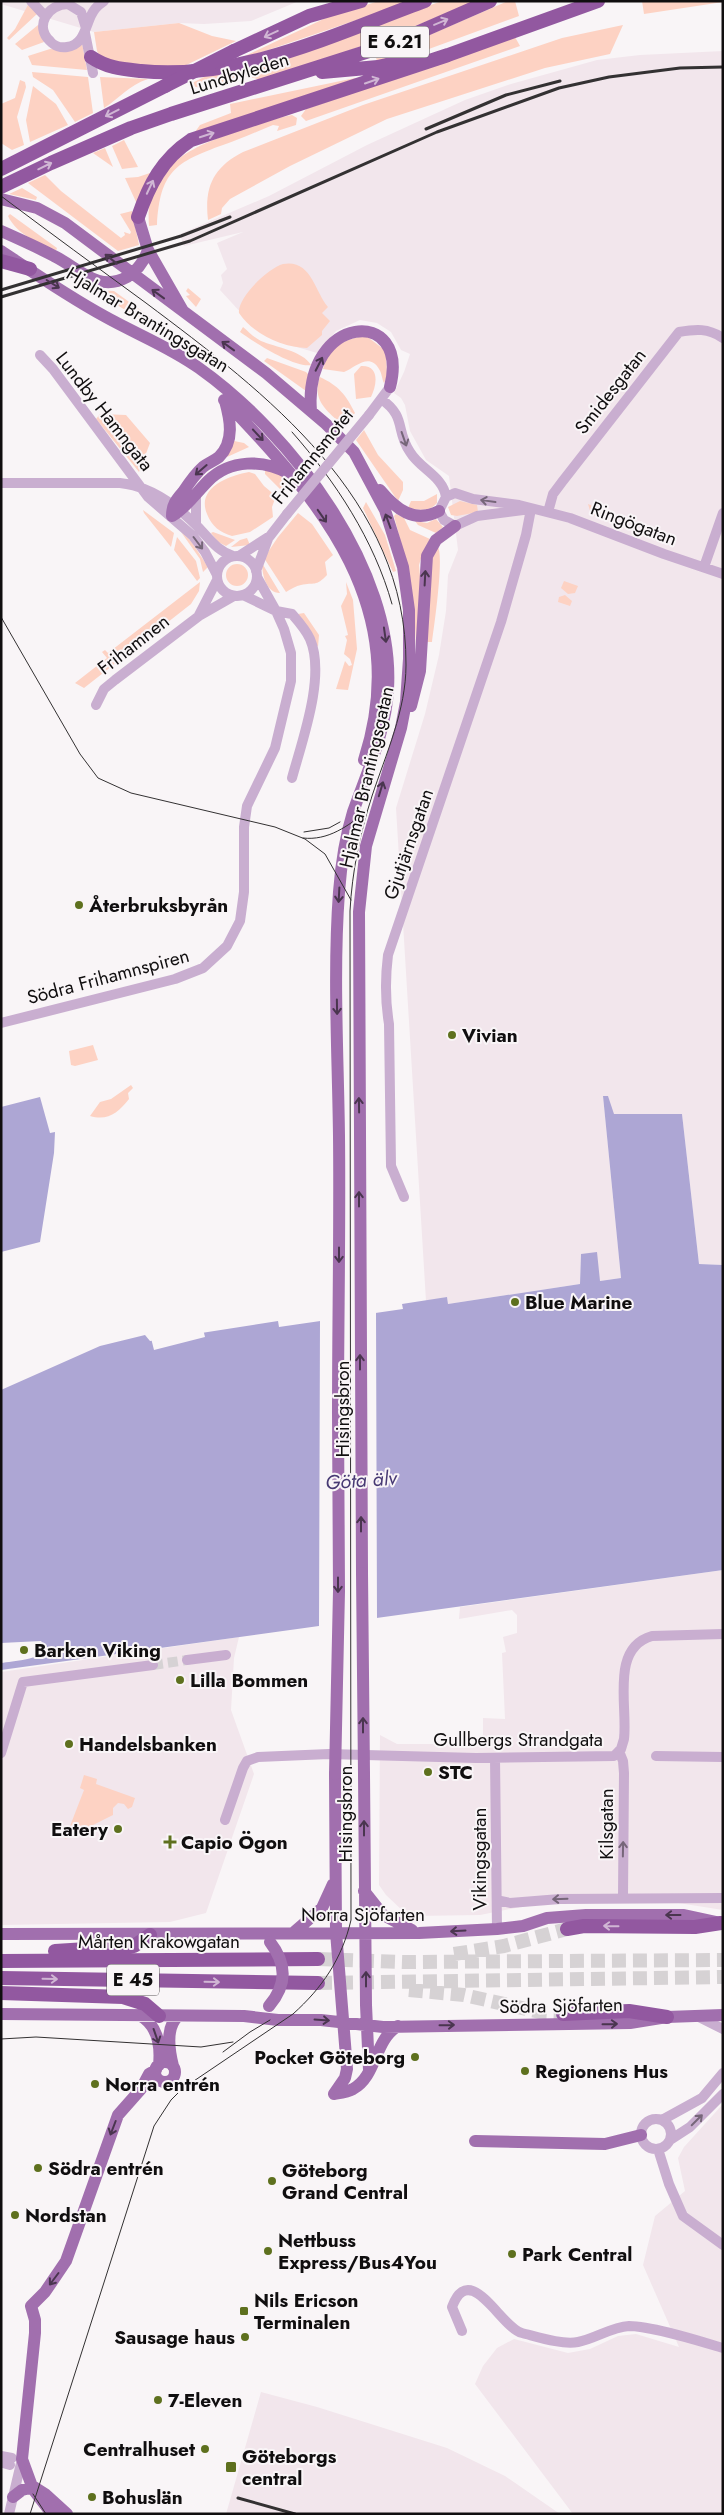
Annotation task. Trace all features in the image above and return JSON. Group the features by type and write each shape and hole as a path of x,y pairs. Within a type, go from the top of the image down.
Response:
{"highway":[{"path":"309,16 335,1"},
{"name":"Lundbyleden","path":"1,169 234,51 309,16 361,1"},
{"path":"91,57 110,68 157,73 221,68 245,64 303,46 425,1"},
{"name":"Lundbyleden","path":"1,187 131,128 394,43 490,1"},
{"path":"297,75 378,67 401,62 444,49 573,1"},
{"path":"138,217 150,187 166,160 191,140 448,55 598,1"},
{"path":"1,261 30,269"},
{"path":"567,1929 584,1926 695,1927 722,1923"},
{"name":"E 45","path":"1,1951 71,1951 134,1946 150,1935"},
{"name":"Mårten Krakowgatan","path":"1,1961 318,1959"},
{"name":"Mårten Krakowgatan","path":"1,1978 318,1983"},
{"path":"1,1993 123,1997 145,2004 159,2016"},
{"path":"563,2014 629,2011 667,2017"}],"main road":[{"name":"Hjalmar Brantingsgatan","path":"1,199 27,204 56,217 266,373 311,411 354,452 385,510 403,567 409,610 409,659 406,702 366,846 362,871 358,956"},
{"path":"138,217 148,250 184,313"},
{"name":"Hjalmar Brantingsgatan","path":"1,231 55,256 93,280 109,284 131,274 141,264 148,250"},
{"name":"Hjalmar Brantingsgatan","path":"1,251 91,309 165,347 211,377 242,402 303,469 341,527 362,566 379,605 388,651 388,693 382,730 353,813 342,863 337,958"},
{"path":"311,411 311,387 319,363 332,344 348,332 368,332 384,341 390,348 394,366 390,386"},
{"path":"211,377 224,400 294,476 350,560 370,611 380,676 376,711 366,752 354,789 353,813"},
{"path":"174,511 197,473 220,456 226,446 230,435 230,425 224,400"},
{"path":"174,511 196,495 215,475 237,465 259,463 272,466 294,476"},
{"path":"368,477 398,509 425,517 439,511"},
{"path":"400,728 408,714 420,671 427,556 436,540 455,526"},
{"name":"Hisingsbron","path":"337,958 339,1154 335,1880 336,1932 347,2069 345,2078 334,2094 353,2090 367,2074 364,1890 358,956"},
{"name":"Hisingsbron","path":"293,1933 322,1908 335,1880"},
{"path":"364,1890 383,1915 398,1924 419,1932"},
{"name":"Norra Sjöfarten","path":"1,1934 150,1935 419,1932 497,1929 523,1926 547,1918 586,1915 684,1915 722,1923"},
{"name":"Södra Sjöfarten","path":"244,2016 269,2006 279,1995 283,1979 282,1965 270,1942 257,1934"},
{"name":"Södra Sjöfarten","path":"1,2014 244,2016 342,2022 366,2026 630,2023 667,2017 723,2015"},
{"path":"139,2015 147,2019 153,2028 159,2042 157,2067 159,2079 168,2082 175,2075 170,2053 170,2031 172,2022 178,2016"},
{"path":"367,2074 380,2045 390,2031 398,2026"},
{"path":"52,2514 32,2487 8,2460 35,2320 31,2306 66,2261 118,2115 141,2089 148,2074 168,2062 173,2066"},
{"path":"475,2142 605,2144 641,2135"},
{"path":"13,2497 22,2490 32,2487 46,2494 67,2514"}],"street":[{"path":"31,1 45,16"},
{"path":"80,1 60,3 45,16 43,24 45,36 59,47 74,45 85,30 96,8 104,1"},
{"path":"60,3 81,12 93,74"},
{"name":"Smidesgatan","path":"548,512 553,494 679,332 696,329 712,331 723,338"},
{"name":"Lundby Hamngata","path":"40,355 53,369 142,488"},
{"name":"Frihamnsmotet","path":"256,574 270,536 369,415 390,386"},
{"path":"381,399 396,411 404,443 410,453 421,466 441,483 446,497 439,511 444,520 455,526"},
{"name":"Lundby Hamngata","path":"1,483 120,483 151,490 174,511 196,525 217,549 236,556"},
{"name":"Ringögatan","path":"446,497 455,493 462,494 473,499 519,504 531,509 570,518 723,574"},
{"path":"196,495 196,525"},
{"name":"Ringögatan","path":"455,526 477,516 531,509"},
{"name":"Gjutjärnsgatan","path":"404,1197 391,1166 389,1024 385,1001 385,976 388,955 501,622 526,535 531,509"},
{"name":"Lundby Hamngata","path":"174,511 193,536 217,578"},
{"path":"704,567 723,512"},
{"name":"Frihamnsmotet","path":"236,556 270,536"},
{"path":"276,611 250,561 236,556 222,563 217,578 223,591 238,595 276,611 292,614 310,640 314,662 312,705 292,778"},
{"path":"238,595 252,588 256,574"},
{"name":"Frihamnen","path":"199,616 210,598 217,578"},
{"name":"Frihamnen","path":"96,705 104,689 199,616 238,595"},
{"name":"Södra Frihamnspiren","path":"1,1022 175,979 203,968 227,946 240,920 244,892 244,827 247,806 275,748 291,681 291,652 276,611"},
{"name":"Gullbergs Strandgata","path":"225,1820 240,1774 247,1761 258,1757 329,1754 495,1758 608,1757 619,1751 622,1746 625,1730 625,1670 628,1656 633,1646 644,1638 652,1636 723,1634"},
{"path":"187,1660 226,1655"},
{"path":"1,1753 23,1682 153,1665"},
{"name":"Kilsgatan","path":"619,1751 623,1761 624,1773 623,1898"},
{"path":"656,1756 723,1757"},
{"name":"Vikingsgatan","path":"495,1758 497,1929"},
{"path":"496,1900 510,1902 623,1898 723,1898"},
{"path":"698,2016 723,2030"},
{"path":"662,2120 702,2098 723,2073"},
{"path":"670,2140 669,2127 662,2120 655,2119 646,2123 641,2135 647,2146 658,2148 664,2146 690,2127 723,2094"},
{"path":"658,2148 669,2184 683,2216 723,2245"},
{"path":"462,2331 452,2307 455,2298 461,2292 470,2290 480,2294 507,2324 519,2332 566,2342 578,2342 597,2334 629,2326 723,2348"},
{"path":"8,2460 13,2497 8,2514"}],"shaded area":[{"path":"1,1 299,1 251,21 204,24 179,23 94,32 1,4"},
{"path":"379,1 413,1 230,63 330,16"},
{"path":"442,1 474,1 395,34 261,80 240,76 213,84 209,90 188,85 208,75 234,72 281,58"},
{"path":"508,1 515,1 519,16 418,53 378,63 376,58"},
{"path":"642,1 723,1 723,2 644,14"},
{"path":"29,3 38,13 9,40 7,38 15,29"},
{"path":"179,23 212,36 236,41 178,69 102,60 97,51 94,32"},
{"path":"38,25 44,42 22,50 15,44"},
{"path":"623,25 610,54 545,68 387,119 290,166 230,199 222,208 221,214 208,220 208,197 213,179 225,164 243,152 363,105 562,38"},
{"path":"515,37 520,46 306,121 301,116 306,109"},
{"path":"82,43 87,70 32,65 28,56 50,49"},
{"path":"723,51 723,1265 699,1264 682,1114 613,1114 608,1096 603,1096 621,1278 600,1281 581,1254 580,1284 448,1304 447,1297 426,1301 396,808 425,714 439,655 446,611 448,575 458,550 449,476 426,460 410,431 405,405 401,398 394,393 410,354 401,350 391,332 377,323 360,320 336,331 317,353 290,345 254,327 220,290 223,283 221,275 227,269 217,243 243,232 184,246 180,234 269,196 367,145 465,100 511,84 597,60 640,55"},
{"path":"32,72 88,77 93,113 75,122 53,90 33,77"},
{"path":"100,77 148,79 130,88 104,108"},
{"path":"355,78 357,82 195,132 200,125 231,113 230,104"},
{"path":"20,80 25,82 26,87 17,117 24,145 12,150 1,143 1,104 15,98"},
{"path":"33,86 56,104 68,125 30,142 26,120"},
{"path":"292,115 297,118 296,125 277,131 279,126 273,125 193,157 182,164 173,172 162,193 157,225 149,226 150,205 155,187 164,173 176,161 208,142 268,121"},
{"path":"124,140 138,167 122,169 112,146"},
{"path":"105,148 113,167 93,153"},
{"path":"150,173 137,204 125,178 138,177"},
{"path":"45,175 61,191 121,238 125,235 124,232 130,234 131,232 120,214 132,211 139,245 118,251 28,183"},
{"path":"22,188 37,197 36,200 9,194"},
{"path":"10,214 57,248 56,251 22,233 12,223 8,216"},
{"path":"283,264 300,266 306,271 328,307 322,313 330,321 322,331 322,335 307,348 288,345 269,338 252,327 239,313 243,300 255,284 270,271"},
{"path":"188,288 201,299 196,307 186,296 190,295 186,291"},
{"path":"97,290 114,291 164,327 162,331 115,304"},
{"path":"243,327 258,339 302,356 311,365 295,363 274,353 240,332"},
{"path":"365,335 386,351 387,377 384,383 381,372 371,362 366,361 344,372 323,369 326,360 338,345"},
{"path":"267,358 306,372 309,375 306,391 264,361"},
{"path":"361,366 367,367 374,372 375,387 371,397 356,399 354,374"},
{"path":"320,377 341,392 355,413 344,426 327,410 319,399 318,385"},
{"path":"100,414 126,415 150,443 139,472 96,419"},
{"path":"364,430 378,455 403,482 403,490 398,501 356,440"},
{"path":"234,441 244,443 249,447 227,457"},
{"path":"265,468 280,473 286,484 280,489 265,474"},
{"path":"249,472 255,474 264,486 276,496 272,507 273,517 250,532 232,536 220,531 211,522 205,505 206,497 210,490 224,480"},
{"path":"437,494 437,503 431,508 420,510 408,508 411,501 424,501"},
{"path":"460,501 477,505 478,512 457,516 451,515 448,507"},
{"path":"366,502 385,535 396,571 393,572 363,508"},
{"path":"588,504 595,507 596,511 617,521 615,524 591,514"},
{"path":"143,510 174,533 171,547 144,513"},
{"path":"298,513 312,524 333,555 325,562 327,575 323,579 317,583 297,586 286,592 264,558"},
{"path":"396,514 404,518 410,530 430,539 419,565 421,588 416,647 412,597 394,516"},
{"path":"436,519 443,527 436,533 418,525 415,521 427,523"},
{"path":"181,532 191,541 208,567 203,572 200,559"},
{"path":"213,532 235,540 226,546 218,542 211,533"},
{"path":"177,537 196,561 200,578 197,581 174,550"},
{"path":"247,538 250,545 231,547 240,540"},
{"path":"438,547 440,564 435,622 432,642 426,642 430,562"},
{"path":"262,563 280,593 271,590 268,586 264,577"},
{"path":"237,564 245,567 248,575 245,583 237,586 229,583 226,575 229,567"},
{"path":"564,581 578,586 575,593 568,594 561,588"},
{"path":"200,582 199,591 191,604 84,688 75,683 107,658 102,652 105,650 108,653"},
{"path":"346,582 353,600 357,649 348,690 336,689 345,661 349,666 352,665 350,659 344,654 347,640 345,636 348,635 341,606 347,594"},
{"path":"565,595 572,601 570,606 558,602 559,597"},
{"path":"304,613 319,635 318,647 298,614"},
{"path":"93,1045 98,1060 75,1066 71,1065 69,1051"},
{"path":"131,1085 133,1088 128,1093 129,1099 117,1112 107,1117 90,1116 100,1102 111,1099"},
{"path":"723,1570 723,1910 672,1902 546,1902 480,1915 414,1916 404,1912 386,1895 379,1885 380,1735 397,1744 473,1744 483,1735 483,1718 505,1719 502,1653 506,1652 503,1637 517,1633 517,1615 512,1610 459,1619 460,1607"},
{"path":"239,1637 234,1658 231,1710 254,1774 206,1913 170,1922 1,1925 1,1672"},
{"path":"84,1775 97,1779 96,1784 135,1798 132,1807 128,1809 124,1804 118,1803 113,1808 113,1815 65,1839 84,1790 80,1788"},
{"path":"723,2104 723,2514 573,2514 475,2384 483,2366 497,2348 514,2339 568,2353 590,2349 618,2336 636,2334 679,2347 643,2265 655,2216 685,2191 678,2158 684,2147"},
{"path":"261,2392 317,2407 447,2448 505,2476 560,2514 226,2514"}],"water":[{"name":"Göta älv","path":"603,1096 608,1096 614,1114 682,1114 699,1264 723,1265 723,1570 1,1670 1,1663 33,1657 44,1652 47,1648 41,1641 1,1643 1,1390 100,1346 145,1335 150,1341 278,1321 279,1327 403,1309 402,1304 447,1297 448,1304 580,1284 581,1254 597,1252 600,1281 621,1278"},
{"path":"40,1097 50,1133 55,1132 54,1153 40,1242 1,1252 1,1107"}],"pier":[{"path":"376,1310 377,1620 319,1628 320,1319"},
{"path":"203,1329 205,1337 154,1350 151,1338"}],"tunnel":[{"path":"153,1665 187,1660"},
{"path":"454,1954 504,1946 567,1929"},
{"path":"318,1959 404,1962 723,1960"},
{"path":"318,1983 723,1977"},
{"path":"409,1990 464,1995 544,2013 563,2014"}],"tram line":[{"path":"1,196 146,303 237,374 281,413 321,456 356,501 383,551 400,605 406,665 403,699 399,715 360,838 350,911 351,1920 342,1947 330,1972 313,1994 293,2014 182,2089 171,2100 154,2126 30,2514"},
{"path":"292,432 324,471 352,513 375,557 392,604"},
{"path":"1,617 80,754 98,778 131,793 275,827 305,839 325,854 351,900"},
{"path":"303,838 329,835 345,827 367,811"},
{"path":"304,832 329,828 340,822"},
{"path":"223,2052 270,2020"},
{"path":"1,2039 36,2037 201,2047 233,2042"},
{"path":"33,2494 46,2514"}],"railway":[{"path":"1,297 190,241 437,132 559,88 609,77 680,68 723,67"},
{"path":"426,129 506,95 560,81"},
{"path":"1,290 181,236 230,217"},
{"path":"238,2498 295,2514"}],"place":[{"name":"Återbruksbyrån","path":"79,905"},
{"name":"Vivian","path":"452,1035"},
{"name":"Blue Marine","path":"515,1302"},
{"name":"Barken Viking","path":"24,1650"},
{"name":"Lilla Bommen","path":"180,1680"},
{"name":"Handelsbanken","path":"69,1744"},
{"name":"STC","path":"428,1772"},
{"name":"Eatery","path":"118,1829"},
{"name":"Capio Ögon","path":"170,1842"},
{"name":"Pocket Göteborg","path":"415,2057"},
{"name":"Regionens Hus","path":"525,2071"},
{"name":"Norra entrén","path":"95,2084"},
{"name":"Södra entrén","path":"38,2168"},
{"name":"Göteborg Grand Central","path":"272,2181"},
{"name":"Nordstan","path":"15,2215"},
{"name":"Nettbuss Express/Bus4You","path":"268,2251"},
{"name":"Park Central","path":"512,2254"},
{"name":"Nils Ericson Terminalen","path":"244,2311"},
{"name":"Sausage haus","path":"245,2337"},
{"name":"7-Eleven","path":"158,2400"},
{"name":"Centralhuset","path":"205,2449"},
{"name":"Göteborgs central","path":"231,2467"},
{"name":"Bohuslän","path":"92,2497"}]}
